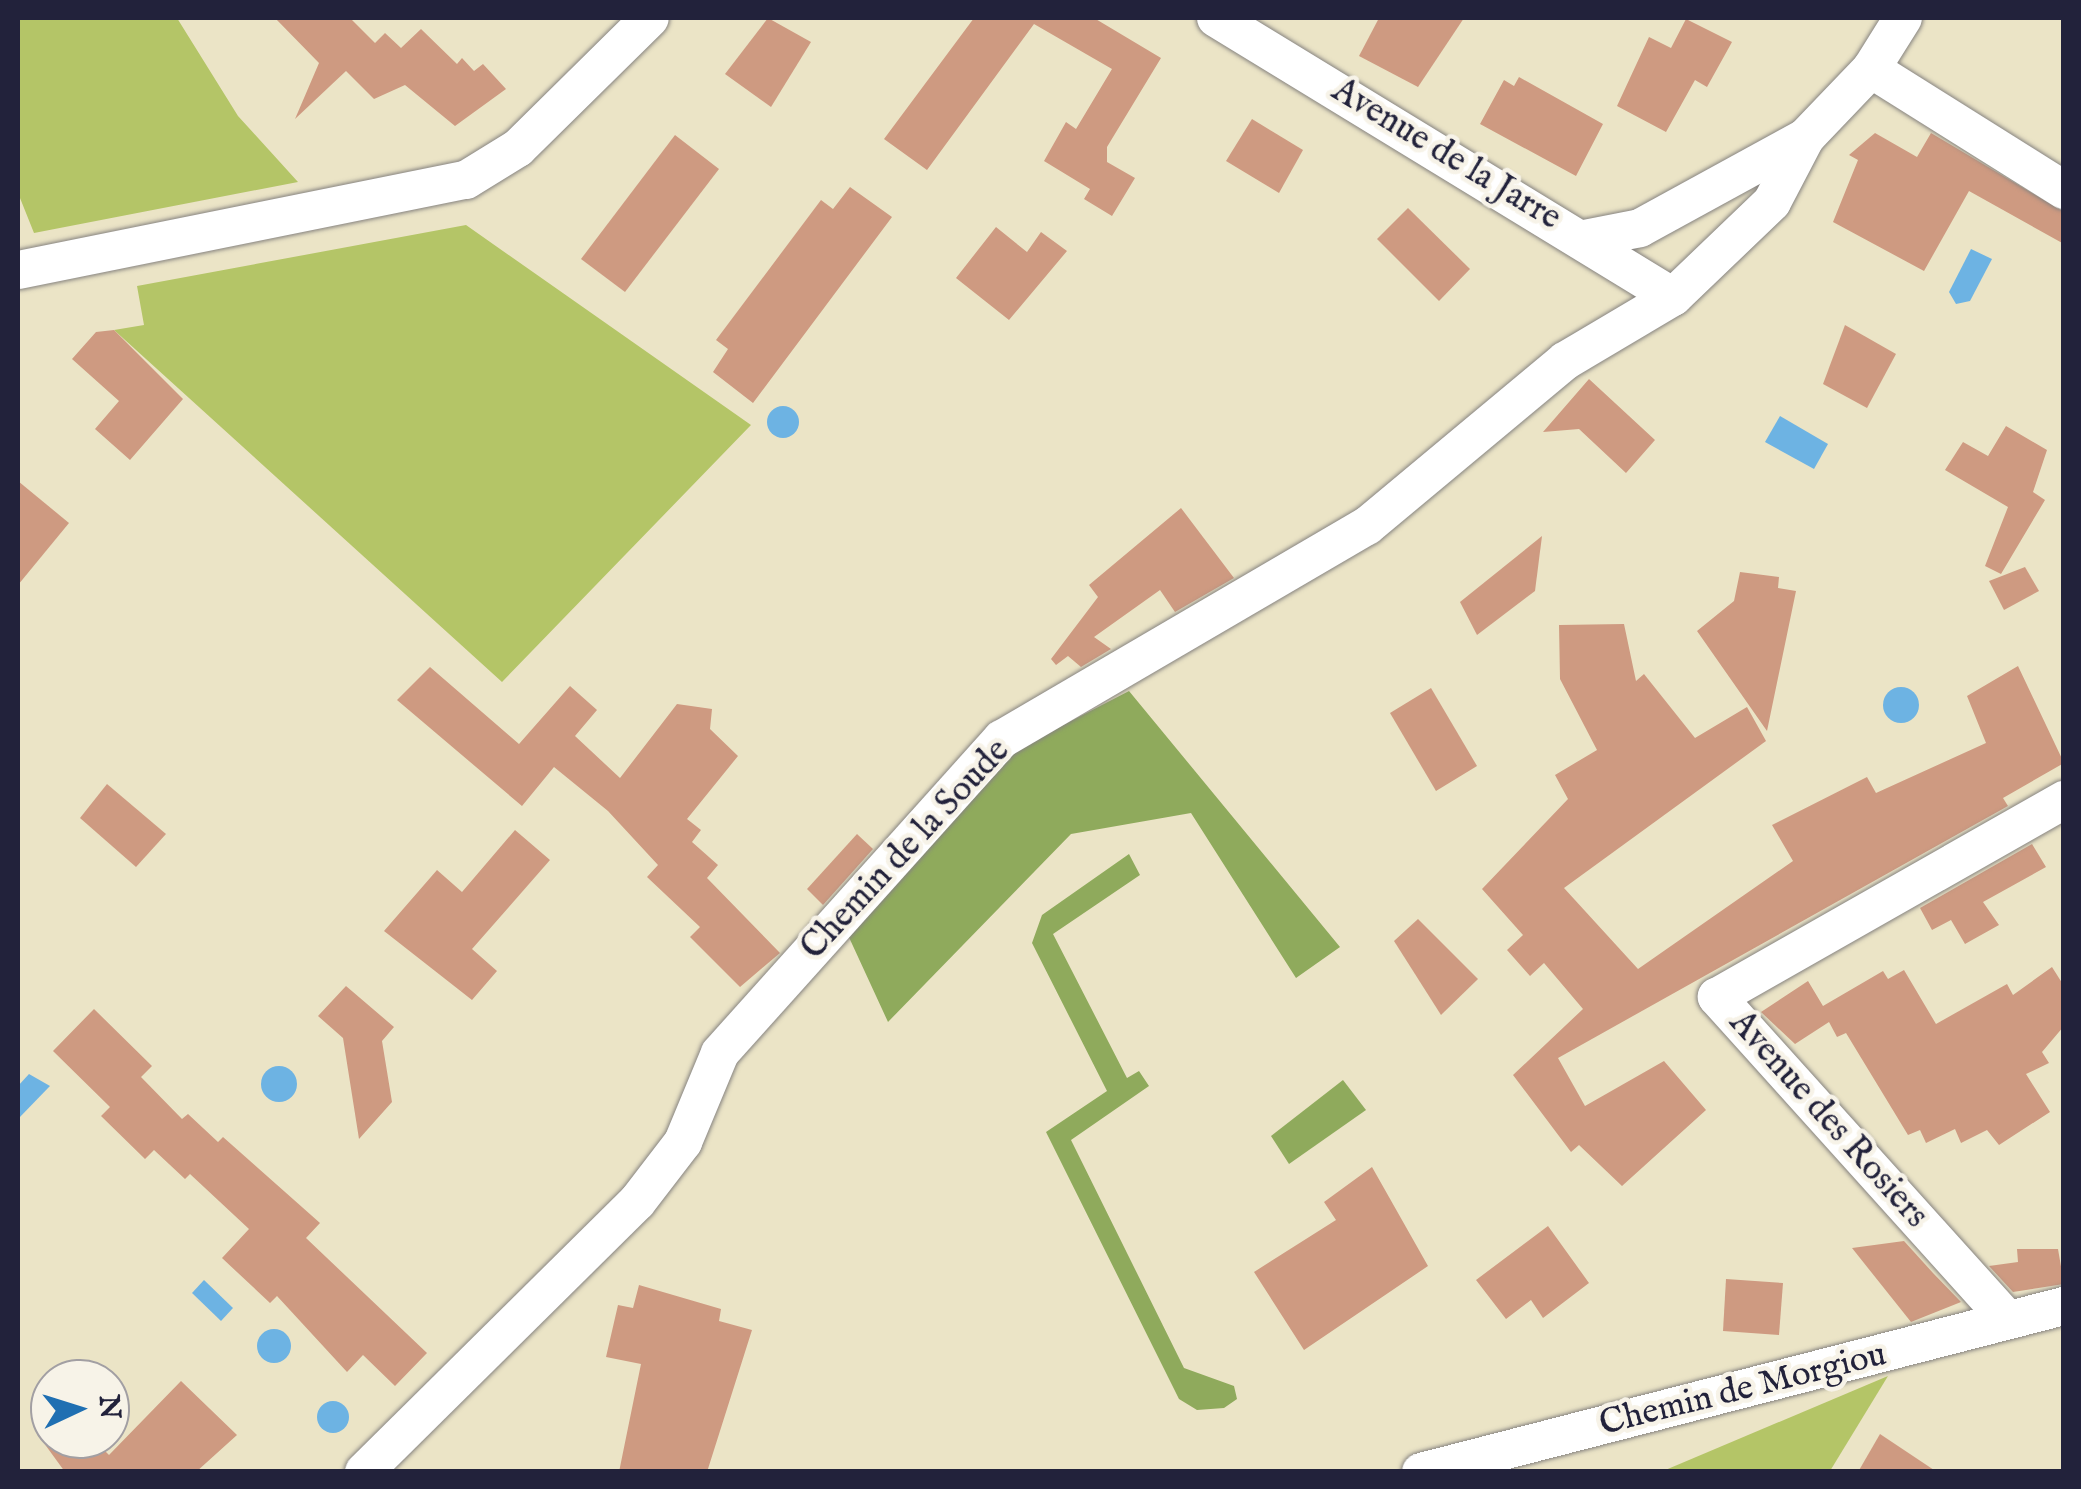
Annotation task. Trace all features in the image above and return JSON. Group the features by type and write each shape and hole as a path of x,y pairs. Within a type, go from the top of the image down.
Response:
{"street":[{"path":"18,270 466,180 518,148 650,18"},
{"name":"Avenue de la Jarre","path":"1216,18 1585,239 1672,297"},
{"path":"1585,239 1640,228 1806,136 1872,69 1903,18"},
{"path":"1872,69 2064,190"},
{"name":"Chemin de la Soude","path":"364,1472 637,1202 682,1142 720,1053 1002,740 1367,526 1566,361 1672,297 1772,202 1806,136"},
{"name":"Avenue des Rosiers","path":"2005,1317 1717,997 2064,800"},
{"name":"Chemin de Morgiou","path":"1421,1472 1476,1464 1862,1363 2005,1317 2064,1306"}],"green space":[{"path":"18,18 177,18 238,116 298,182 34,233 18,193"},
{"path":"466,225 751,425 502,682 114,330 144,325 137,286"},
{"path":"1129,691 1340,947 1296,978 1191,813 1071,834 888,1022 847,933 1009,753"},
{"path":"1129,854 1140,875 1053,934 1127,1078 1139,1071 1149,1086 1071,1140 1184,1368 1234,1386 1237,1399 1224,1408 1197,1410 1179,1399 1046,1132 1107,1091 1032,943 1042,915"},
{"path":"1343,1080 1366,1110 1289,1164 1271,1136"},
{"path":"1888,1376 1830,1471 1663,1471"}],"water":[{"path":"1971,249 1992,259 1970,301 1956,304 1949,292"},
{"path":"783,406 794,411 799,422 794,433 783,438 772,433 767,422 772,411"},
{"path":"1780,416 1828,444 1814,469 1765,442"},
{"path":"1901,687 1913,693 1919,705 1913,717 1901,723 1889,717 1883,705 1889,693"},
{"path":"279,1066 292,1071 297,1084 292,1097 279,1102 266,1097 261,1084 266,1071"},
{"path":"29,1074 50,1086 18,1119 18,1086"},
{"path":"204,1280 233,1308 221,1321 192,1293"},
{"path":"274,1329 286,1334 291,1346 286,1358 274,1363 262,1358 257,1346 262,1334"},
{"path":"333,1401 344,1406 349,1417 344,1428 333,1433 322,1428 317,1417 322,1406"}],"building":[{"path":"275,18 350,18 375,43 385,33 401,48 421,29 457,64 462,58 474,71 483,64 506,89 455,126 405,85 374,99 346,71 295,119 319,63"},
{"path":"768,18 811,42 771,107 725,74"},
{"path":"974,18 1094,18 1161,58 1107,147 1107,162 1135,178 1112,216 1084,199 1090,189 1044,161 1066,122 1076,129 1112,69 1034,24 927,170 884,139"},
{"path":"1379,18 1464,18 1418,87 1359,56"},
{"path":"1686,19 1732,42 1707,87 1695,80 1666,132 1617,106 1649,37 1671,48"},
{"path":"1519,77 1603,124 1576,176 1480,124 1504,80 1514,86"},
{"path":"1252,119 1303,150 1279,193 1226,161"},
{"path":"1875,133 1917,157 1931,133 2064,212 2064,244 1969,191 1924,271 1833,222 1858,160 1849,155"},
{"path":"675,135 719,169 625,292 581,259"},
{"path":"850,187 892,217 753,403 713,372 728,349 716,340 821,200 833,209"},
{"path":"1408,208 1470,269 1439,301 1377,239"},
{"path":"996,227 1027,252 1041,232 1067,251 1009,320 956,278"},
{"path":"1845,325 1896,354 1867,408 1823,384"},
{"path":"114,330 183,399 130,460 95,429 119,401 72,359 96,332"},
{"path":"1589,379 1655,440 1626,473 1579,429 1543,432"},
{"path":"2006,426 2047,450 2033,492 2045,500 2001,574 1985,566 2008,507 1945,470 1963,442 1988,456"},
{"path":"18,481 69,523 18,585"},
{"path":"1181,508 1234,578 1175,612 1160,590 1094,637 1111,649 1081,667 1068,656 1056,665 1051,659 1098,597 1089,585"},
{"path":"1542,536 1535,591 1477,635 1460,602"},
{"path":"2025,567 2039,591 2004,610 1989,581"},
{"path":"1740,572 1779,577 1778,588 1796,591 1767,731 1697,631 1734,601"},
{"path":"1624,624 1636,681 1644,674 1695,738 1747,707 1766,741 1564,888 1638,969 1793,861 1772,825 1867,777 1876,793 1986,743 1967,696 2018,666 2064,763 2003,798 2008,806 1558,1058 1585,1106 1664,1061 1706,1110 1622,1186 1579,1145 1571,1152 1513,1075 1583,1009 1544,963 1530,976 1507,950 1523,935 1482,889 1568,799 1555,775 1597,750 1560,679 1559,625"},
{"path":"430,667 519,744 570,686 597,710 575,736 620,778 677,704 712,709 710,729 738,756 687,819 701,830 692,842 718,865 707,878 780,953 740,987 690,937 700,927 647,877 658,865 608,811 554,767 522,806 397,700"},
{"path":"1431,688 1477,766 1436,791 1390,713"},
{"path":"107,784 166,834 136,867 80,818"},
{"path":"515,830 550,860 472,949 497,971 472,1000 384,931 437,870 462,892"},
{"path":"857,834 873,849 823,905 807,889"},
{"path":"2032,844 2046,867 1983,902 1999,925 1965,944 1951,920 1932,930 1920,908"},
{"path":"1418,919 1478,979 1441,1015 1394,941"},
{"path":"2052,967 2064,986 2064,1026 2042,1052 2049,1063 2026,1074 2050,1112 1999,1145 1987,1130 1961,1143 1955,1129 1926,1143 1920,1130 1908,1135 1846,1033 1837,1037 1829,1022 1795,1044 1761,1012 1808,981 1823,1006 1883,971 1888,979 1904,970 1936,1024 2007,984 2013,995"},
{"path":"346,986 394,1027 382,1041 392,1102 359,1139 343,1038 318,1016"},
{"path":"94,1009 152,1066 141,1077 182,1119 188,1114 218,1142 223,1137 320,1223 306,1238 427,1353 395,1386 363,1355 347,1372 277,1296 270,1303 222,1258 249,1229 190,1174 185,1179 154,1150 145,1159 101,1116 110,1107 53,1051"},
{"path":"1372,1167 1428,1266 1304,1350 1254,1272 1336,1220 1324,1202"},
{"path":"1548,1226 1589,1283 1543,1318 1531,1300 1506,1319 1476,1280"},
{"path":"1904,1241 1961,1302 1911,1322 1852,1248"},
{"path":"2017,1249 2058,1249 2064,1284 2013,1292 1989,1266 2018,1262"},
{"path":"1726,1279 1783,1283 1779,1335 1723,1331"},
{"path":"639,1285 721,1309 719,1321 752,1330 707,1472 619,1472 641,1364 606,1357 618,1305 633,1308"},
{"path":"181,1381 237,1435 196,1472 65,1472 56,1459 130,1459 130,1433"},
{"path":"1880,1434 1937,1472 1858,1472"}]}
